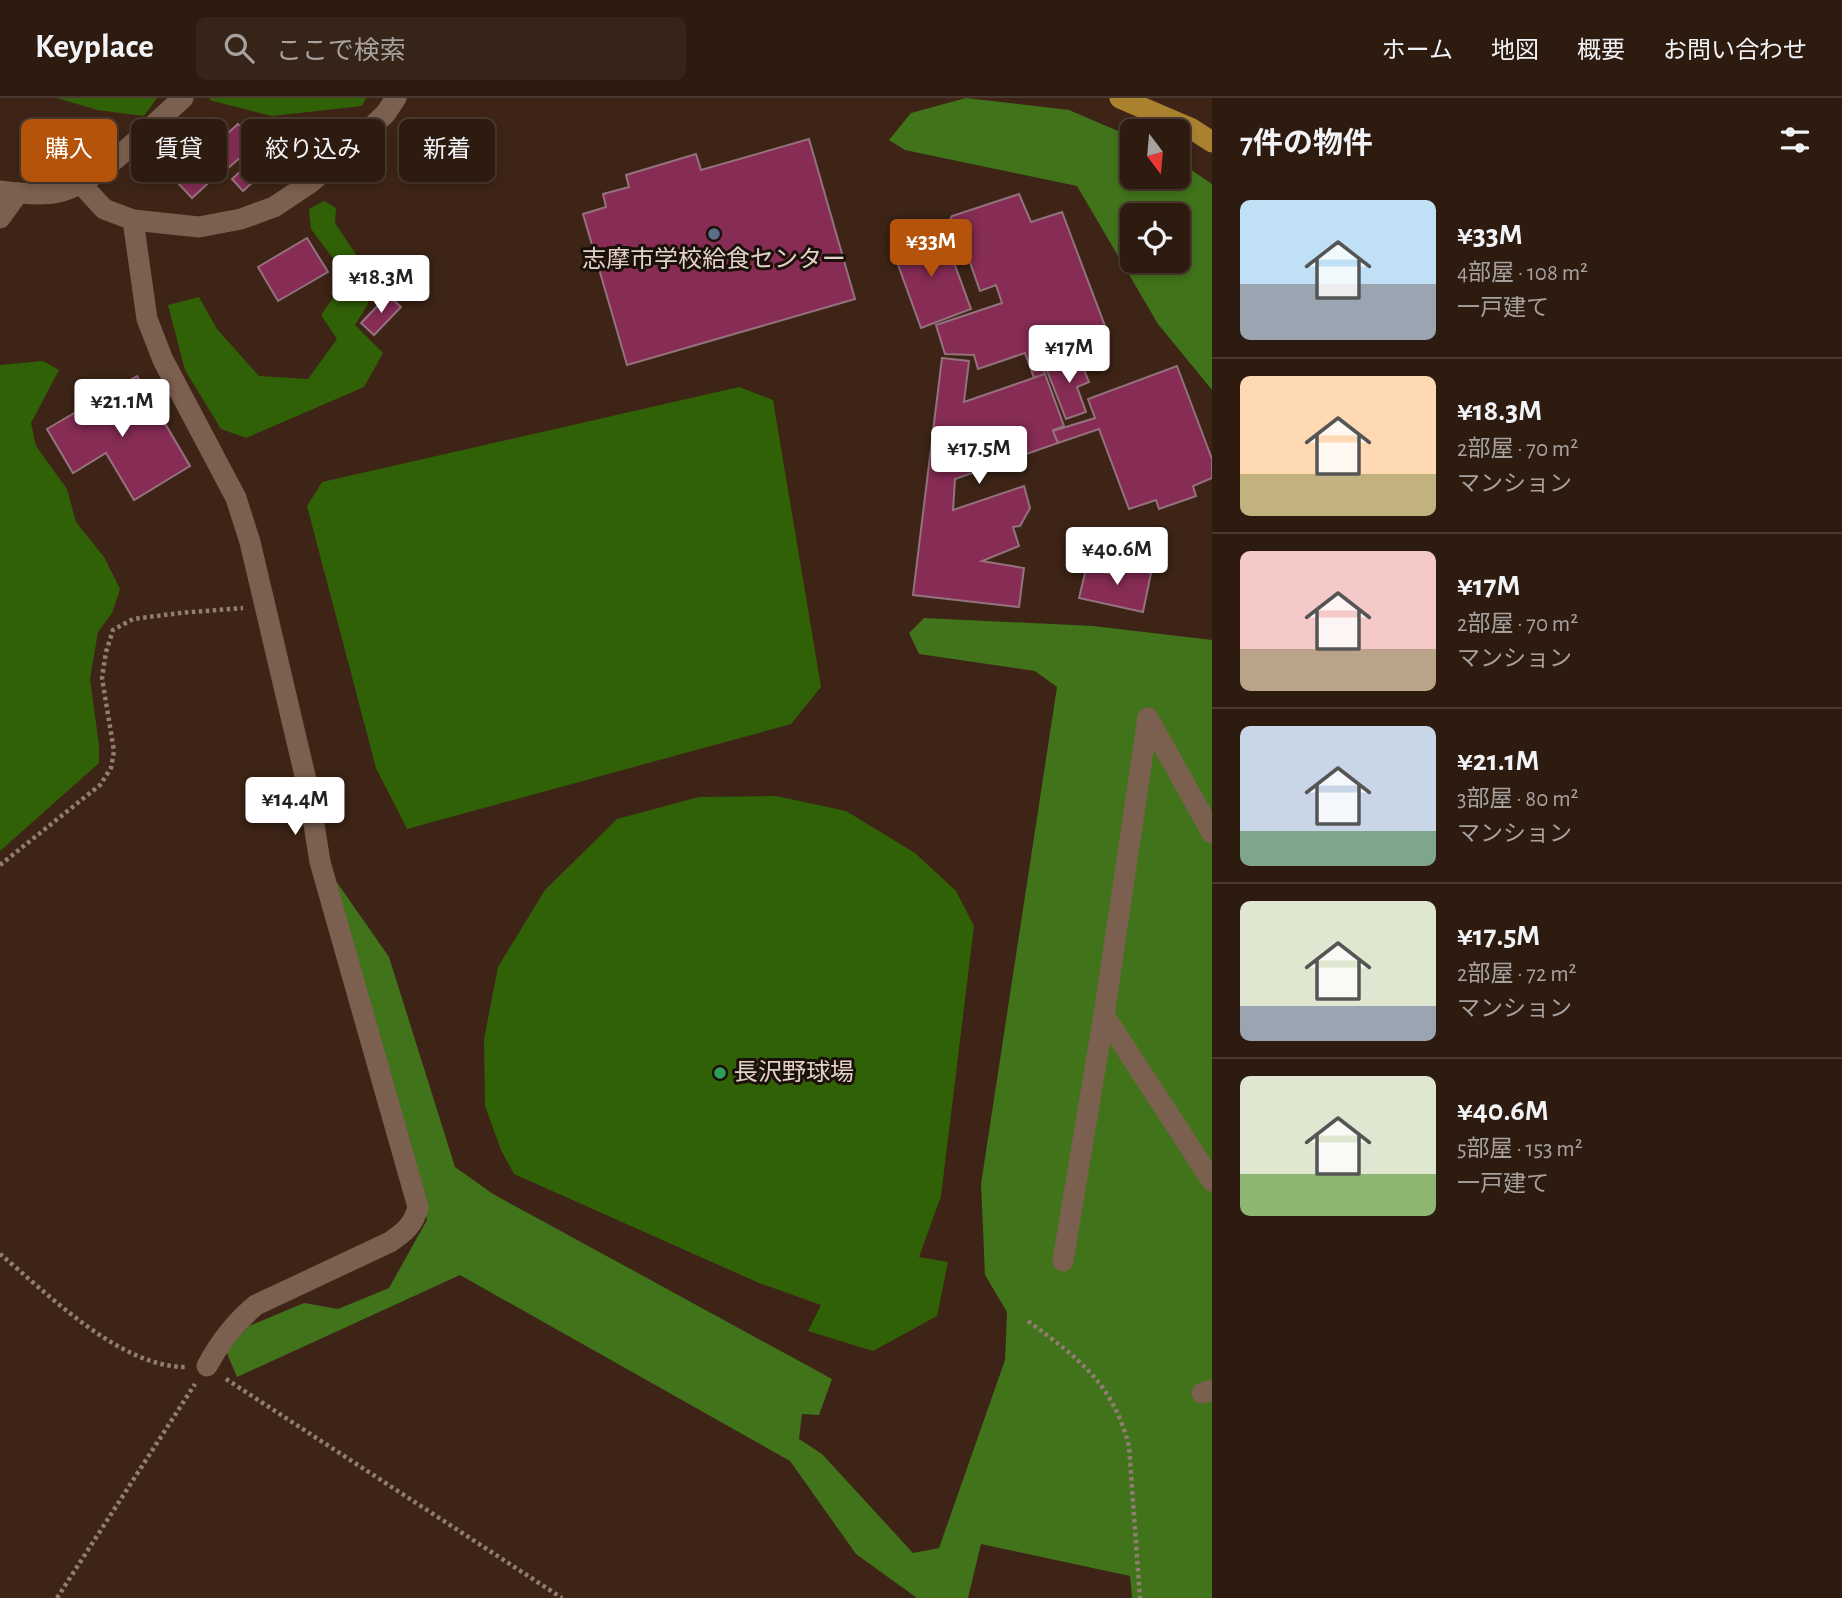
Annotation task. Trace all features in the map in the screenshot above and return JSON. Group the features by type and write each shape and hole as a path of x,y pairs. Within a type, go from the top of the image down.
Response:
{"highway":[{"path":"1120,98 1192,130 1212,142"}],"street":[{"path":"0,218 9,192 58,193 81,184 103,169 183,98"},
{"path":"81,184 104,209 133,220 200,227 241,219 274,207 340,158 386,113 396,98"},
{"path":"133,220 147,319 163,360 236,498 309,793 320,862 418,1207 410,1226 390,1242 256,1305 238,1319 207,1366"},
{"path":"1063,1261 1104,1015 1148,718 1212,833"},
{"path":"1104,1015 1212,1181"}],"path":[{"path":"0,865 100,785 111,768 114,751 102,678 113,630 133,619 265,607"},
{"path":"0,1254 103,1337 133,1355 170,1367 207,1366 562,1598"},
{"path":"1028,1321 1071,1353 1089,1371 1114,1402 1123,1421 1129,1446 1140,1598"},
{"path":"57,1598 207,1366"}],"green space":[{"path":"57,98 157,98 144,116 97,110"},
{"path":"366,98 362,106 272,116 209,100"},
{"path":"966,98 1069,110 1120,132 1120,189 1190,189 1190,169 1212,184 1212,390 1158,324 1128,273 1190,273 1190,203 1120,203 1120,259 1077,186 905,150 889,140 911,113"},
{"path":"324,201 336,208 335,223 357,256 368,304 355,325 383,353 364,387 246,438 221,429 185,370 168,305 199,297 217,329 259,376 308,379 337,339 321,315 340,288 335,261 311,229 309,209"},
{"path":"43,361 59,370 31,423 36,446 67,489 76,522 104,557 120,589 112,613 98,632 90,679 99,763 0,851 0,365"},
{"path":"739,387 773,400 821,687 791,724 407,829 376,768 307,506 322,482"},
{"path":"924,618 1093,626 1212,640 1212,1598 1132,1598 1130,1576 981,1544 968,1598 917,1598 856,1554 790,1461 460,1275 237,1377 226,1351 249,1326 304,1303 338,1309 389,1288 427,1220 336,881 389,957 455,1167 493,1194 832,1379 819,1415 802,1414 799,1439 822,1454 913,1553 939,1548 1005,1360 1007,1312 985,1275 981,1184 1057,687 1035,671 919,654 909,633"},
{"name":"長沢野球場","path":"776,796 846,811 915,853 956,891 974,926 941,1196 919,1257 948,1262 937,1316 873,1351 808,1331 821,1305 759,1283 514,1174 501,1150 485,1106 484,1039 498,967 545,890 617,819 699,797"}],"building":[{"path":"238,124 241,127 241,157 227,169 227,134"},
{"path":"809,139 855,299 627,365 583,214 606,207 603,194 629,187 626,175 696,154 701,170"},
{"path":"241,171 241,182 253,182 243,191 232,179"},
{"path":"179,182 209,182 192,198"},
{"path":"1019,194 1031,222 1062,212 1108,334 1042,364 1045,374 1034,378 1025,353 978,369 974,355 945,354 936,325 1002,303 996,285 980,291 966,251 956,254 947,226 952,216"},
{"path":"942,230 971,309 921,328 892,248"},
{"path":"307,238 328,272 278,301 258,267"},
{"path":"388,295 401,307 374,335 361,323"},
{"path":"1078,355 1089,382 1077,387 1086,412 1066,419 1046,368"},
{"path":"942,358 969,361 964,402 1045,374 1064,426 1053,430 1058,443 955,479 953,510 1024,486 1030,508 1020,526 1013,527 1019,546 982,561 1024,568 1019,607 913,595"},
{"path":"1177,366 1212,459 1212,478 1193,486 1196,496 1159,509 1156,500 1129,509 1099,429 1058,443 1053,431 1095,418 1088,399"},
{"path":"137,376 190,466 134,500 106,453 73,473 47,429"},
{"path":"1110,563 1151,573 1143,612 1079,598 1086,569 1108,573"}],"place":[{"name":"志摩市学校給食センター","path":"714,234"},
{"name":"長沢野球場","path":"720,1073"}]}
